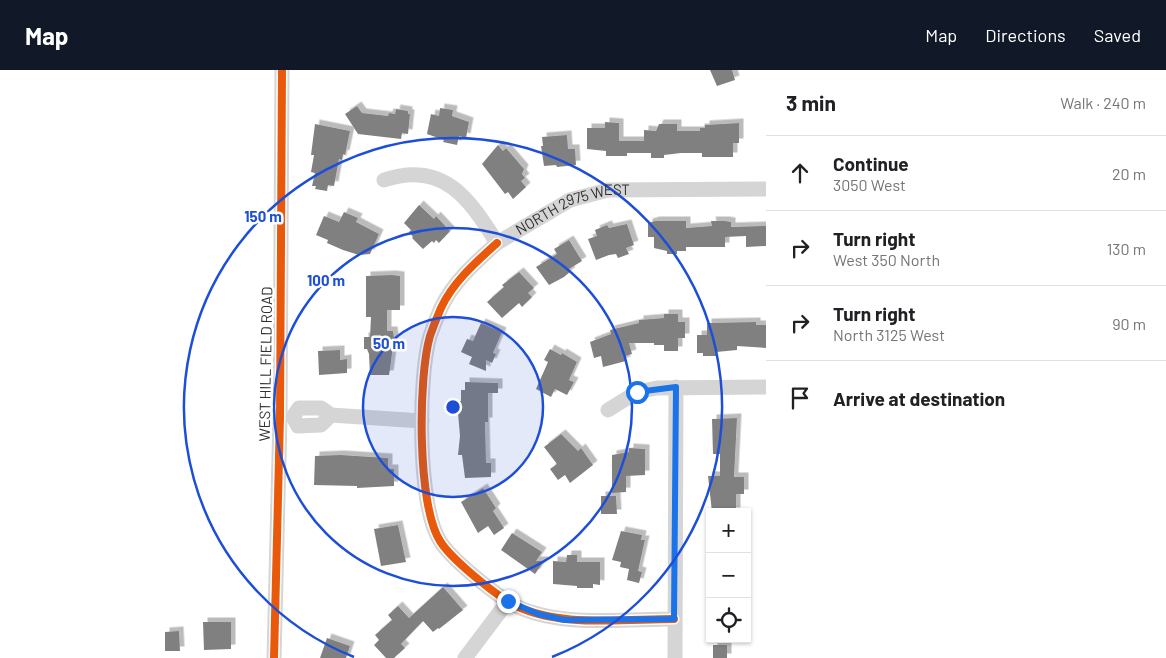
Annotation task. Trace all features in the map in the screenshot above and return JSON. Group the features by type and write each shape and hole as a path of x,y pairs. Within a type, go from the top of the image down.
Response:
{"street":[{"name":"WEST HILL FIELD ROAD","path":"274,658 286,417 282,70"},
{"name":"NORTH 2975 WEST","path":"384,180 404,174 425,174 447,183 469,202 497,243 570,200 602,191 766,189"},
{"path":"497,243 455,285 442,307 430,337 425,369 422,421 424,489 428,512 439,540 451,556 508,601 538,614 565,620 674,619"},
{"path":"608,410 637,392 676,387 766,387"},
{"path":"674,658 676,387"},
{"path":"286,417 299,408 321,408 331,415 422,421"},
{"path":"465,658 508,601"}],"building":[{"path":"710,70 732,70 735,80 717,86"},
{"path":"357,106 362,113 388,116 389,113 395,114 396,109 408,111 408,114 410,114 408,134 402,133 401,139 358,134 345,114"},
{"path":"440,108 453,110 452,116 469,122 466,138 459,136 457,145 443,142 444,140 427,134 431,114 439,116"},
{"path":"605,122 619,123 619,141 644,141 644,130 656,131 659,124 677,124 677,131 700,131 700,128 705,128 705,125 739,123 739,143 733,143 733,157 702,157 702,153 664,155 664,158 651,158 651,153 627,153 627,156 606,156 606,151 587,149 587,128 605,128"},
{"path":"315,124 350,131 345,155 343,154 342,160 339,159 334,186 328,185 327,191 315,189 316,186 312,186 315,173 311,172 314,155 311,155"},
{"path":"567,135 568,149 575,149 576,165 544,166 541,146 543,146 542,137"},
{"path":"498,145 503,151 506,148 524,169 522,174 525,178 521,181 526,187 513,199 508,192 505,194 482,164"},
{"path":"419,205 434,219 436,216 450,231 439,243 436,240 434,243 432,241 423,249 412,238 409,232 411,230 404,223"},
{"path":"344,212 358,218 356,222 379,234 370,254 359,255 343,250 327,243 328,240 316,235 324,216 339,222"},
{"path":"655,221 686,221 686,228 712,226 711,221 731,222 731,227 766,226 766,246 746,247 746,236 725,237 725,247 686,247 686,251 677,251 677,254 667,254 667,251 654,248 654,237 648,237 648,223"},
{"path":"627,224 634,245 626,248 629,254 618,258 616,254 609,255 596,260 588,239 597,236 595,230 607,225 609,228"},
{"path":"569,240 582,261 569,269 571,271 564,277 549,285 536,267 557,254 554,249"},
{"path":"519,272 534,288 528,293 532,297 522,307 519,303 502,318 487,302 504,287 502,285"},
{"path":"366,276 400,276 400,310 387,310 387,331 393,331 394,338 389,375 370,375 369,354 367,349 364,349 364,337 370,337 371,317 366,317"},
{"path":"664,314 678,314 678,322 685,322 685,338 678,338 678,351 664,351 664,345 654,345 654,343 629,343 632,354 625,356 626,361 603,367 601,356 594,358 590,342 611,334 610,330 639,323 639,320 664,318"},
{"path":"756,322 756,325 766,325 766,348 737,346 737,350 716,352 716,356 703,356 703,353 697,353 697,335 707,335 707,323"},
{"path":"481,323 502,332 493,353 496,354 492,363 486,360 486,371 469,364 472,357 461,352 467,339 473,341"},
{"path":"550,349 561,355 562,353 577,362 569,380 574,382 567,395 555,389 551,397 536,389 548,362 544,360"},
{"path":"340,350 340,360 347,359 347,373 319,375 318,351"},
{"path":"465,382 498,383 498,393 488,393 488,422 485,422 486,463 491,463 491,477 465,478 462,455 458,455 460,436 457,401 461,401 461,390 465,390"},
{"path":"737,418 734,477 744,477 744,494 736,494 736,508 712,508 708,476 720,476 720,454 713,454 712,419"},
{"path":"561,434 578,451 581,448 593,465 570,483 565,475 558,480 550,469 557,464 544,447"},
{"path":"629,448 645,449 645,475 626,476 626,492 612,493 612,455 629,452"},
{"path":"340,455 388,458 388,469 394,469 394,486 357,488 357,486 314,485 315,456"},
{"path":"483,488 496,508 493,511 504,528 494,535 488,526 478,533 461,502"},
{"path":"601,496 616,496 617,514 601,514"},
{"path":"398,525 406,562 381,566 374,529"},
{"path":"621,531 642,535 641,540 645,540 638,571 642,572 639,583 627,580 629,569 620,567 621,562 612,560"},
{"path":"512,533 542,552 536,561 544,561 535,574 501,550"},
{"path":"567,555 577,555 577,562 600,562 600,585 593,584 593,588 577,588 577,586 553,584 553,561 566,562"},
{"path":"443,587 463,610 433,632 423,621 401,644 405,648 394,658 386,658 374,645 379,640 375,635 392,620 388,615 398,606 409,618"},
{"path":"203,622 231,622 231,649 204,650"},
{"path":"179,631 180,651 165,651 165,632"},
{"path":"327,638 350,646 346,658 320,658"},
{"path":"713,645 727,645 727,658 713,658"}],"cycle path":[{"path":"274,658 280,417 282,70"},
{"path":"497,243 466,273 446,299 431,333 426,355 422,409 424,471 432,524 440,541 461,565 507,601 525,610 545,616 566,619 611,621 674,619"}],"route":[{"path":"508,601 538,614 565,620 674,619 676,387 637,392"}]}
